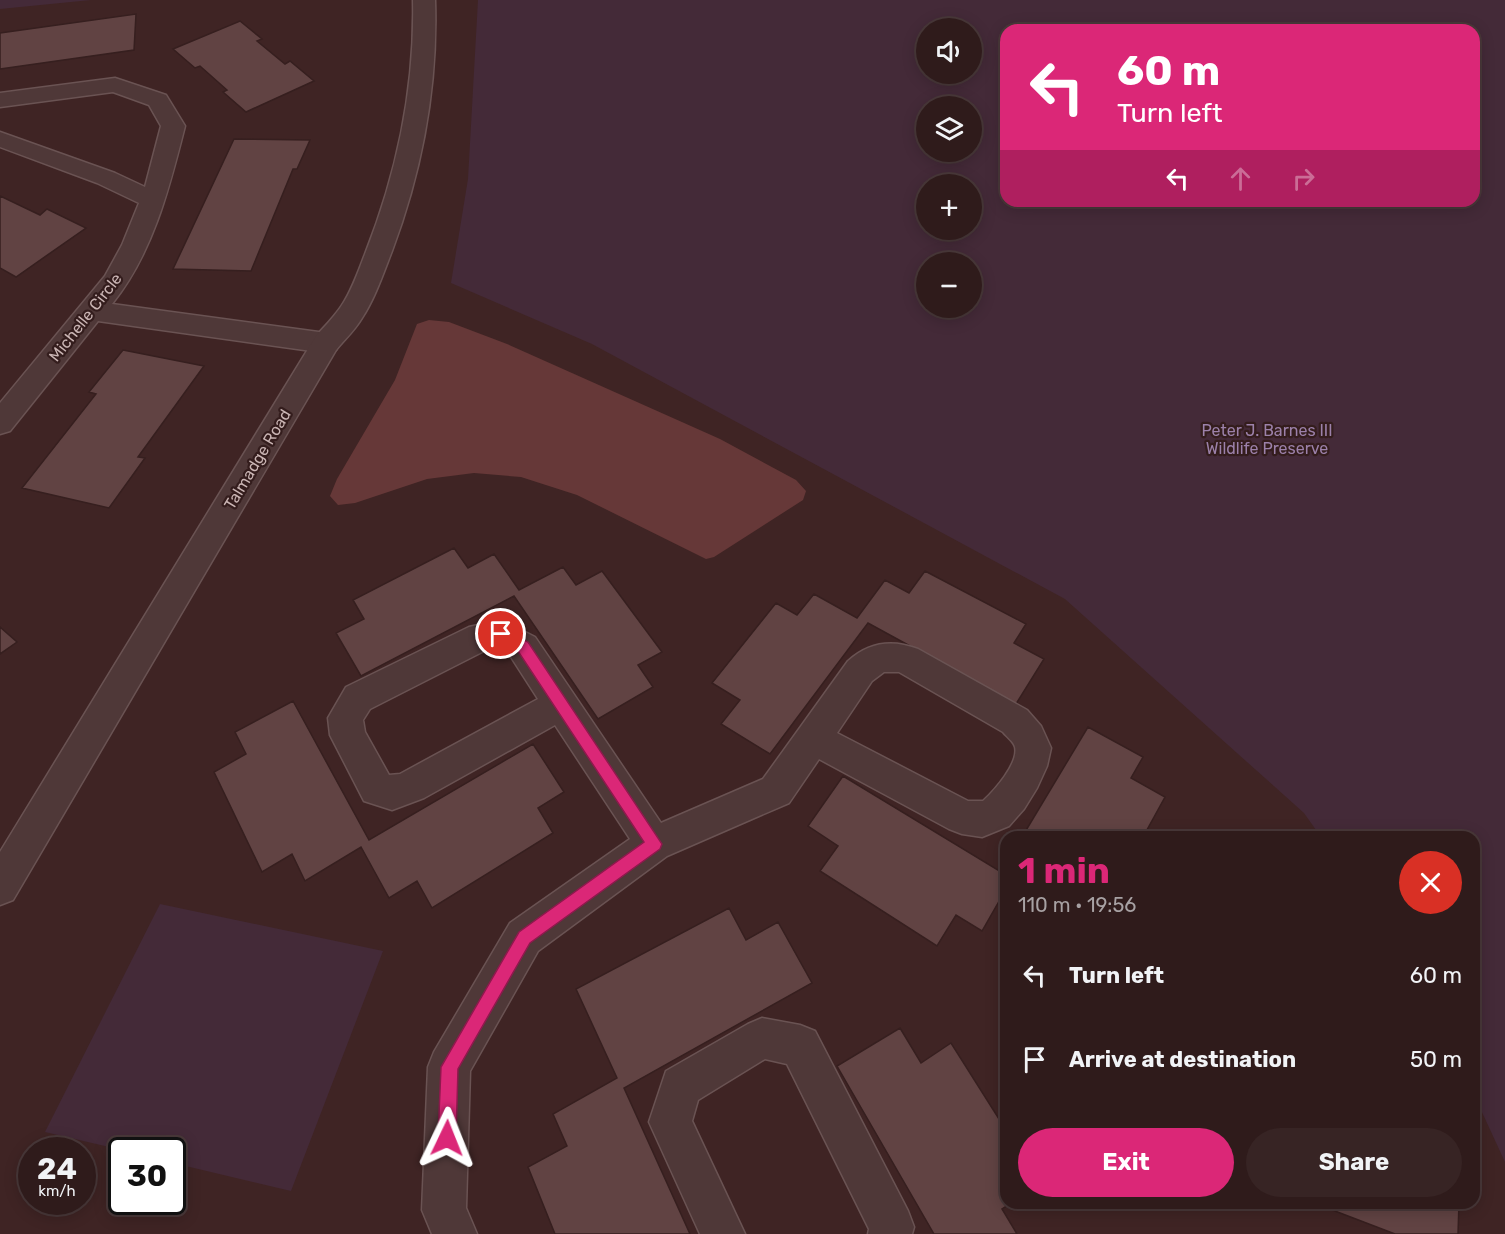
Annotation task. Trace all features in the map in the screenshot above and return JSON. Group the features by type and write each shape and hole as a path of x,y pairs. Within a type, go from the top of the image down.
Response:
{"street":[{"name":"Talmadge Road","path":"0,887 326,343 354,309 389,224 409,148 421,87 426,21 424,0"},
{"name":"Michelle Circle","path":"0,100 115,85 158,100 172,126 152,200 135,245 116,282 0,423"},
{"path":"0,139 106,178 152,200"},
{"path":"91,311 326,343"},
{"path":"562,703 411,786 392,793 376,789 348,735 345,718 358,698 480,637 501,634 523,647 562,703 654,844"},
{"path":"455,1234 444,1210 449,1067 524,937 654,844 776,791 813,738 860,671 872,660 888,656 906,659 1016,721 1027,733 1033,747 1030,760 1012,797 989,818 976,820 962,817 813,738"},
{"path":"723,1234 670,1122 681,1086 762,1038 800,1046 892,1227 890,1234"}],"green space":[{"path":"0,0 91,0 0,9"},
{"name":"Peter J. Barnes III Wildlife Preserve","path":"478,0 1505,0 1505,1162 1480,1108 1480,831 1317,831 1304,813 1065,599 592,344 451,283 468,179"},
{"path":"160,904 383,951 291,1191 186,1166 186,1137 108,1137 108,1147 96,1144 96,1137 66,1137 45,1132"}],"shaded area":[{"path":"429,320 449,322 507,344 720,439 796,480 806,491 803,500 714,557 706,559 577,495 521,477 474,473 427,479 355,503 338,505 330,496 337,479 395,380 417,324"}],"building":[{"path":"136,14 134,50 0,69 0,33"},
{"path":"240,21 262,39 257,41 285,64 290,61 314,81 246,112 223,92 227,90 200,66 195,68 173,49"},
{"path":"234,139 310,140 297,169 293,169 251,271 173,269"},
{"path":"0,196 40,215 47,209 86,228 16,277 0,268"},
{"path":"123,350 204,366 138,457 145,458 109,508 22,488 96,394 89,392"},
{"path":"454,548 468,568 494,554 519,590 563,567 576,585 602,571 662,652 638,665 653,687 598,719 514,596 361,676 336,633 364,619 353,600"},
{"path":"925,571 1026,624 1014,643 1044,659 1016,704 868,623 770,754 721,724 740,700 712,683 776,603 797,615 814,594 857,618 885,580 909,593"},
{"path":"0,627 17,642 0,654"},
{"path":"293,701 369,840 533,744 564,792 538,808 553,833 432,908 417,881 389,898 361,847 305,881 292,854 262,872 214,772 246,754 235,732"},
{"path":"1088,727 1143,757 1131,778 1165,797 1146,831 1026,831"},
{"path":"843,776 1000,871 1000,900 982,931 956,915 937,946 820,871 838,846 808,826"},
{"path":"729,908 746,940 778,922 812,983 624,1088 690,1234 555,1234 528,1167 567,1146 553,1114 617,1078 576,989"},
{"path":"900,1028 921,1063 951,1043 1000,1121 1000,1209 1017,1234 934,1234 837,1066"},
{"path":"1330,1209 1459,1209 1458,1234 1395,1234"}],"route":[{"path":"447,1138 449,1067 524,937 654,844 523,647 501,634"}]}
